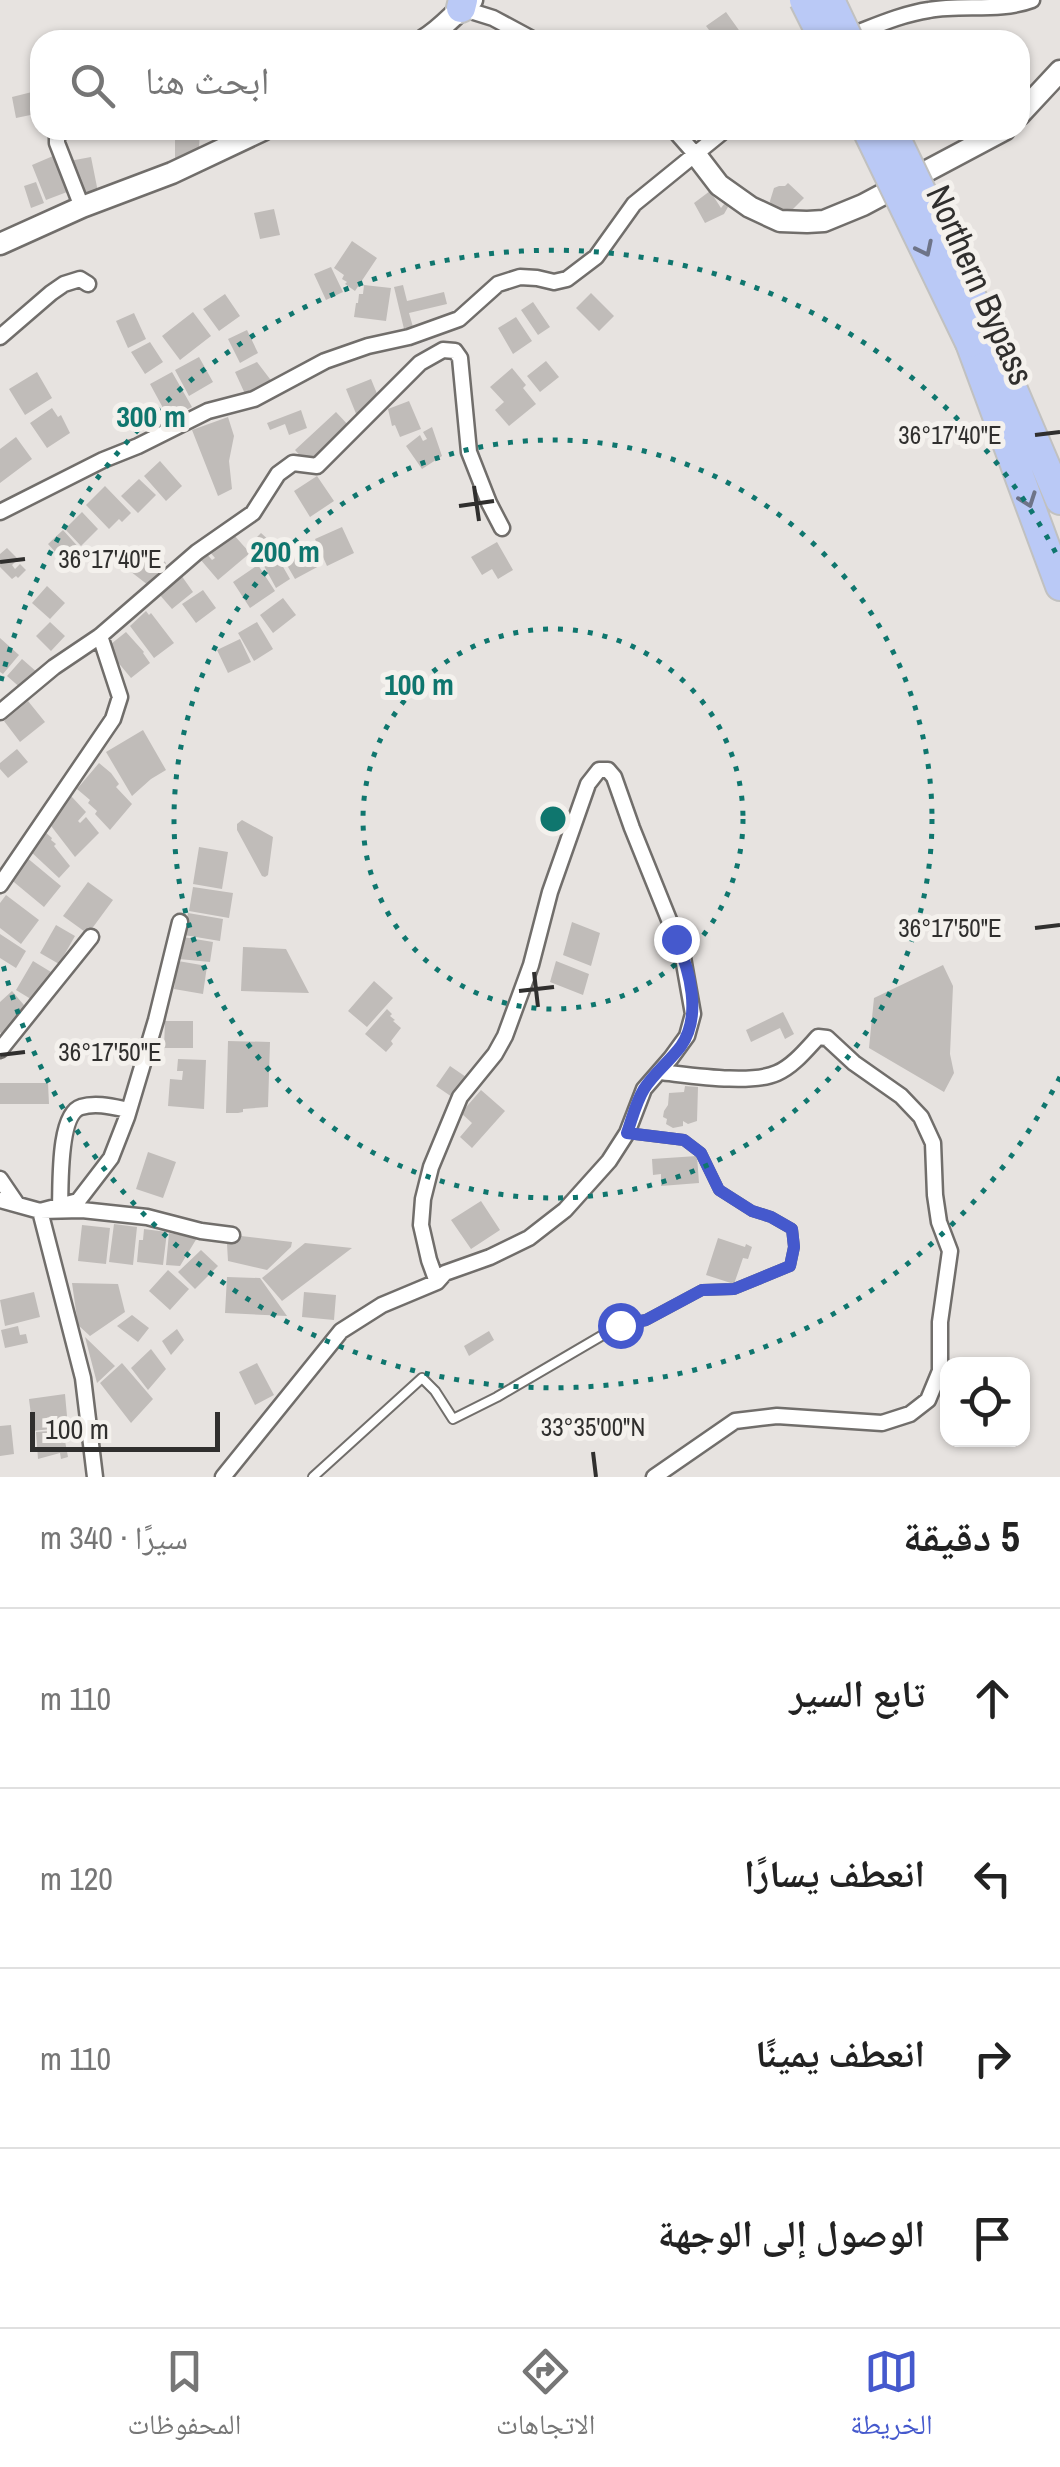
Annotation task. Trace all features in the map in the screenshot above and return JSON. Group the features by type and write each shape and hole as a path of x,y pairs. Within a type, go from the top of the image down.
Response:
{"highway":[{"path":"804,0 816,30"},
{"path":"830,0 844,30"},
{"name":"Northern Bypass","path":"872,140 979,337 1060,500"},
{"name":"Northern Bypass","path":"896,140 979,337 1060,586"}],"street":[{"path":"826,30 844,0"},
{"path":"866,30 925,10 1001,7 1032,0"},
{"path":"439,30 466,3 515,30"},
{"path":"1030,103 1060,71"},
{"path":"57,140 82,207"},
{"path":"0,244 243,140"},
{"path":"683,140 719,185 750,206 780,221 807,222 824,221 853,210 986,140"},
{"path":"0,512 208,411 254,399 325,361 459,319 498,284 520,278 567,280 596,258 634,204 713,140"},
{"path":"0,337 64,284 80,279 88,284"},
{"path":"0,712 54,667 100,636 197,552 253,513 278,474 293,463 317,466 420,362 443,350 456,351 460,358 468,452 502,528"},
{"path":"0,885 112,719 120,697 100,636"},
{"path":"223,1477 341,1331 382,1305 437,1282 446,1273 529,1238 576,1200 627,1133 644,1089 688,1036 692,996 682,952 608,770 599,770 588,784 566,841 531,965 505,1036 460,1097 432,1167 422,1199 421,1225 437,1282"},
{"path":"40,1211 78,1202 110,1158 156,1020 180,922"},
{"path":"0,1050 90,936"},
{"path":"654,1477 735,1422 777,1416 882,1423 910,1414 928,1400 940,1371 940,1322 950,1250 939,1222 933,1143 922,1117 827,1038 818,1037 781,1072 765,1078 660,1072"},
{"path":"60,1206 64,1132 71,1112 80,1106 102,1105 129,1110"},
{"path":"0,1179 17,1204"},
{"path":"0,1200 40,1211 82,1210 232,1234"},
{"path":"40,1211 83,1378 95,1477"}],"lane":[{"path":"312,1477 422,1378 435,1390 453,1419 620,1325 646,1320 702,1290 734,1289 790,1266 792,1229 719,1190 701,1153 684,1140 627,1133"}],"building":[{"path":"726,12 739,30 709,30 706,26"},
{"path":"30,92 30,115 16,118 12,97"},
{"path":"175,140 199,140 199,148 175,158"},
{"path":"53,156 67,192 46,200 32,165"},
{"path":"91,157 98,192 83,196 64,162"},
{"path":"36,182 44,203 31,208 24,186"},
{"path":"788,183 804,198 785,217 771,208 770,201 774,188"},
{"path":"710,191 721,208 725,203 728,207 724,214 705,223 694,203"},
{"path":"274,209 280,235 260,239 254,213"},
{"path":"352,241 377,258 355,291 334,268"},
{"path":"331,267 343,292 326,300 314,274"},
{"path":"364,285 391,288 386,321 354,317"},
{"path":"403,285 407,301 444,292 447,304 409,313 413,327 404,329 394,287"},
{"path":"591,293 614,316 599,331 576,308"},
{"path":"225,294 240,316 219,331 203,309"},
{"path":"533,302 550,327 538,335 521,310"},
{"path":"193,312 211,336 180,360 162,336"},
{"path":"134,313 146,339 128,348 116,321"},
{"path":"516,317 532,341 513,354 498,328"},
{"path":"247,330 258,353 240,363 228,339"},
{"path":"150,342 163,362 145,374 131,352"},
{"path":"199,357 213,382 189,396 175,370"},
{"path":"546,361 559,377 540,392 527,376"},
{"path":"257,362 273,383 246,396 235,372"},
{"path":"512,368 536,404 509,426 495,410 504,402 490,387"},
{"path":"37,372 52,398 25,415 9,389"},
{"path":"172,372 192,407 169,419 150,384"},
{"path":"371,379 380,401 359,421 346,389"},
{"path":"409,401 421,429 400,437 395,425 392,426 388,409"},
{"path":"52,408 58,417 61,415 70,433 47,448 30,423"},
{"path":"301,410 307,428 289,435 285,424 270,430 267,423"},
{"path":"336,412 350,427 310,461 303,459 295,450"},
{"path":"228,417 234,436 229,461 232,489 218,496 192,430"},
{"path":"432,427 442,456 422,469 406,446 420,435 423,441 427,439 423,432"},
{"path":"16,437 32,459 0,483 0,449"},
{"path":"160,461 182,486 166,501 144,476"},
{"path":"317,476 334,501 310,517 294,491"},
{"path":"139,479 156,495 138,513 121,496"},
{"path":"105,486 131,513 109,529 86,505"},
{"path":"82,512 98,529 81,546 65,529"},
{"path":"342,527 354,553 327,566 315,539"},
{"path":"63,530 82,551 67,565 48,544"},
{"path":"261,533 272,543 259,556 248,546"},
{"path":"233,534 250,553 218,580 200,559 206,553 212,560 215,558 209,551"},
{"path":"497,542 513,570 498,579 492,569 482,575 471,557"},
{"path":"145,545 166,563 148,585 126,568"},
{"path":"310,546 321,565 295,579 284,560"},
{"path":"7,548 18,559 12,565 15,569 20,564 26,570 18,578 12,579 0,567 0,554"},
{"path":"278,558 290,579 276,588 264,566"},
{"path":"258,565 275,591 250,608 233,582"},
{"path":"181,575 193,592 172,609 159,594"},
{"path":"47,586 65,603 50,619 32,603"},
{"path":"203,590 216,608 196,623 182,604"},
{"path":"283,598 296,615 273,633 260,615"},
{"path":"146,611 174,643 154,658 130,626"},
{"path":"50,622 65,636 51,651 36,636"},
{"path":"257,622 273,649 254,661 238,633"},
{"path":"126,632 150,663 131,678 106,648"},
{"path":"0,638 19,655 3,674 0,672"},
{"path":"240,639 251,662 228,673 217,650"},
{"path":"22,659 38,673 23,690 7,676"},
{"path":"28,701 45,722 20,742 4,721"},
{"path":"143,730 166,770 132,796 106,752"},
{"path":"17,749 28,762 8,778 0,763"},
{"path":"99,763 111,773 119,784 116,787 132,804 110,830 95,814 90,800 77,789"},
{"path":"71,796 86,812 78,821 86,817 99,833 75,857 48,822"},
{"path":"242,820 273,837 265,877 237,830"},
{"path":"45,832 70,866 59,878 29,850"},
{"path":"199,847 228,852 222,889 193,884"},
{"path":"26,857 61,886 44,907 9,878"},
{"path":"88,882 113,900 88,934 63,916"},
{"path":"193,887 233,893 229,918 189,911"},
{"path":"6,895 39,920 21,944 0,928 0,903"},
{"path":"188,913 223,919 220,941 184,935"},
{"path":"572,922 600,933 591,966 563,955"},
{"path":"56,925 75,936 59,964 40,953"},
{"path":"0,934 26,951 16,968 0,958"},
{"path":"183,937 213,942 210,962 179,959"},
{"path":"243,947 286,949 309,993 241,991"},
{"path":"33,961 51,972 34,1001 16,990"},
{"path":"178,961 207,966 203,994 174,989"},
{"path":"556,961 589,974 583,995 550,982"},
{"path":"943,965 953,986 950,1054 954,1073 944,1092 869,1048 874,998"},
{"path":"374,981 393,998 367,1027 348,1011"},
{"path":"12,991 29,1011 2,1035 0,1002"},
{"path":"387,1009 401,1028 386,1052 365,1034"},
{"path":"783,1012 794,1034 785,1039 780,1028 751,1042 746,1030"},
{"path":"165,1021 193,1021 193,1048 164,1048"},
{"path":"228,1041 270,1042 268,1107 226,1113"},
{"path":"178,1059 206,1060 204,1109 168,1106 170,1079 182,1080 183,1071 177,1071"},
{"path":"450,1066 469,1079 455,1099 436,1086"},
{"path":"0,1083 48,1083 49,1104 0,1104"},
{"path":"685,1086 698,1087 697,1121 683,1121 683,1126 673,1128 663,1117 669,1093 684,1092"},
{"path":"481,1090 505,1111 472,1148 460,1137 472,1123 461,1113"},
{"path":"148,1152 176,1162 163,1198 136,1189"},
{"path":"697,1156 699,1183 661,1186 661,1174 653,1175 652,1159"},
{"path":"481,1201 500,1230 471,1249 451,1220"},
{"path":"114,1224 137,1227 133,1265 109,1262"},
{"path":"82,1225 110,1228 106,1264 78,1261"},
{"path":"144,1229 167,1232 163,1265 137,1262"},
{"path":"169,1233 197,1238 180,1266 166,1265"},
{"path":"241,1236 292,1242 267,1270 228,1261 227,1244"},
{"path":"718,1238 752,1247 748,1259 743,1258 734,1284 706,1275"},
{"path":"305,1243 352,1248 282,1301 262,1278"},
{"path":"201,1250 218,1266 195,1289 178,1272"},
{"path":"168,1270 189,1289 170,1310 149,1291"},
{"path":"227,1277 260,1278 287,1316 225,1313"},
{"path":"72,1283 118,1284 125,1312 90,1336 78,1325"},
{"path":"34,1292 40,1317 5,1326 0,1300"},
{"path":"304,1292 336,1295 334,1320 302,1317"},
{"path":"132,1315 149,1328 138,1342 117,1326"},
{"path":"18,1326 28,1343 5,1348 1,1330"},
{"path":"177,1329 184,1340 171,1355 162,1341"},
{"path":"489,1331 494,1340 469,1356 464,1346"},
{"path":"85,1337 115,1366 97,1383"},
{"path":"151,1349 166,1369 148,1390 131,1368"},
{"path":"122,1363 153,1399 131,1423 100,1383"},
{"path":"257,1363 274,1395 255,1405 239,1372"},
{"path":"65,1394 68,1427 33,1431 29,1399"},
{"path":"11,1425 14,1454 0,1456 0,1426"},
{"path":"63,1430 68,1457 61,1459 60,1453 38,1459 36,1432"}],"route":[{"path":"620,1325 646,1320 702,1290 734,1289 790,1266 794,1247 792,1229 719,1190 701,1153 684,1140 627,1133 644,1089 688,1036 692,996 676,939"}]}
